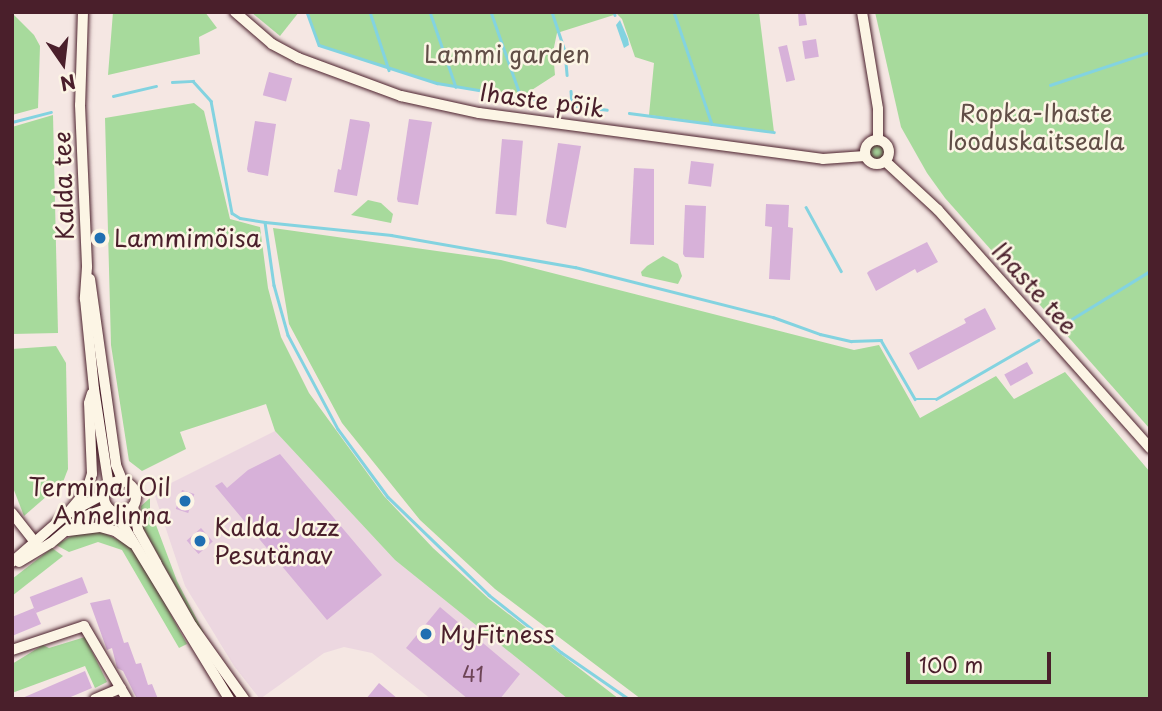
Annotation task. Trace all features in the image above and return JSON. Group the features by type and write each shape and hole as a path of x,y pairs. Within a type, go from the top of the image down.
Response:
{"street":[{"name":"Ihaste põik","path":"236,12 272,44 298,58 401,96 479,113 822,159 865,156"},
{"path":"862,12 878,109 878,139"},
{"name":"Kalda tee","path":"82,15 80,104 87,267 85,299 107,490"},
{"path":"878,139 885,143 889,150 885,161 874,164 865,156 867,144 878,139"},
{"name":"Ihaste tee","path":"885,161 938,210 1150,448"},
{"name":"Kalda tee","path":"87,267 94,297 116,465 123,482"},
{"path":"12,564 37,545 67,514 86,489 92,474 89,403 94,389"},
{"path":"67,514 123,482 134,491 133,506 138,530 192,626 244,699"},
{"path":"107,490 112,510 229,699"},
{"path":"37,545 64,532 82,517 112,510 124,513 133,506"},
{"path":"13,518 37,545"},
{"path":"64,532 100,527 115,531 135,546"},
{"path":"12,650 84,626 127,699"},
{"path":"95,699 121,688"}],"shaded area":[{"path":"275,431 395,560 568,699 431,699 372,653 344,647 324,653 260,699 234,666 185,586 155,496 169,484"}],"green space":[{"path":"113,12 205,12 217,28 199,37 200,54 108,75"},
{"path":"251,12 299,12 280,36"},
{"name":"Lammi garden","path":"307,12 759,12 774,132 649,115 654,63 635,57 622,19 617,14 557,33 553,52 555,75 521,97 437,83 319,45"},
{"name":"Ropka-Ihaste looduskaitseala","path":"875,12 1150,12 1150,429 945,198 927,173 901,127"},
{"path":"12,13 34,35 40,46 38,108 12,115"},
{"path":"194,103 204,111 230,219 260,227 268,288 281,337 309,393 384,496 433,548 489,599 619,699 568,699 395,560 275,431 266,404 180,432 186,449 142,471 129,461 111,345 105,118"},
{"path":"53,115 58,333 12,334 12,127"},
{"path":"872,143 880,143 885,152 883,159 872,161 867,156 867,148"},
{"path":"368,200 381,203 393,214 391,223 351,215"},
{"path":"273,228 501,260 854,350 879,345 920,418 996,376 1014,399 1065,372 1150,472 1150,699 641,699 495,589 420,520 342,423 289,324"},
{"path":"663,256 678,264 682,276 678,284 642,276 641,272 647,266"},
{"path":"56,346 66,363 68,469 63,482 24,516 12,485 12,349"},
{"path":"150,498 150,509 177,581 204,633 203,636 142,526 141,506"},
{"path":"98,530 129,545 142,562 187,644 179,648 122,550 98,542 69,552 56,545 75,534"},
{"path":"52,548 63,556 12,596 12,579"},
{"path":"85,637 107,682 95,688 85,666 12,693 12,664 43,645 49,648"}],"water":[{"path":"620,20 629,45 624,48 616,25"}],"building":[{"path":"798,12 805,12 807,25 799,26"},
{"path":"816,39 819,57 805,59 802,41"},
{"path":"787,45 795,80 786,82 778,47"},
{"path":"269,72 292,78 286,101 263,95"},
{"path":"350,119 369,122 370,125 357,196 334,192 338,169 341,170"},
{"path":"409,119 432,122 418,205 398,202 397,199"},
{"path":"255,121 276,124 268,176 248,172 247,169"},
{"path":"502,139 523,141 516,216 495,214"},
{"path":"558,143 581,146 566,228 547,224 546,221"},
{"path":"691,161 714,164 711,187 688,184"},
{"path":"634,168 654,169 654,245 630,244"},
{"path":"766,204 789,205 788,227 793,228 790,280 769,279 772,227 765,226"},
{"path":"685,205 706,206 704,258 685,257 683,254"},
{"path":"927,242 938,262 917,273 915,269 876,291 867,273 869,271"},
{"path":"985,308 996,329 918,370 909,353 966,323 964,319"},
{"path":"1027,362 1033,373 1011,386 1004,375"},
{"path":"280,454 382,575 327,620 215,486 222,482 227,488 248,470"},
{"name":"Terminal Oil Annelinna","path":"182,490 194,494 188,513 176,509"},
{"name":"Kalda Jazz Pesutänav","path":"201,528 213,542 198,554 187,540"},
{"path":"82,577 88,593 36,613 30,597"},
{"path":"110,599 124,643 128,642 136,664 141,663 148,685 152,684 158,699 137,699 123,671 117,668 112,648 107,650 90,603"},
{"path":"440,607 520,674 500,699 468,699 406,648"},
{"path":"34,608 41,624 12,636 12,617"},
{"path":"85,671 92,688 66,699 20,699"},
{"path":"379,683 398,699 366,699"}],"waterway":[{"path":"307,12 319,45 437,83 545,101"},
{"path":"370,12 389,70"},
{"path":"430,12 456,87"},
{"path":"491,12 521,97"},
{"path":"552,12 565,51 567,75"},
{"path":"674,12 712,124"},
{"path":"1050,85 1150,52"},
{"path":"172,82 193,81 211,101 232,213 240,218 265,222 274,285 288,335 338,429 388,497 489,595 561,652 629,699"},
{"path":"113,96 156,86"},
{"path":"571,91 572,106"},
{"path":"568,105 607,110"},
{"path":"12,122 51,112"},
{"path":"629,113 774,132"},
{"path":"806,207 841,271"},
{"path":"265,222 391,235 575,267 773,317 820,334 851,341 881,340 915,399 936,399 1038,340"},
{"path":"1067,322 1150,271"}],"place":[{"name":"Lammimõisa","path":"100,238"},
{"name":"Terminal Oil Annelinna","path":"185,501"},
{"name":"Kalda Jazz Pesutänav","path":"200,541"},
{"name":"MyFitness","path":"426,634"}]}
